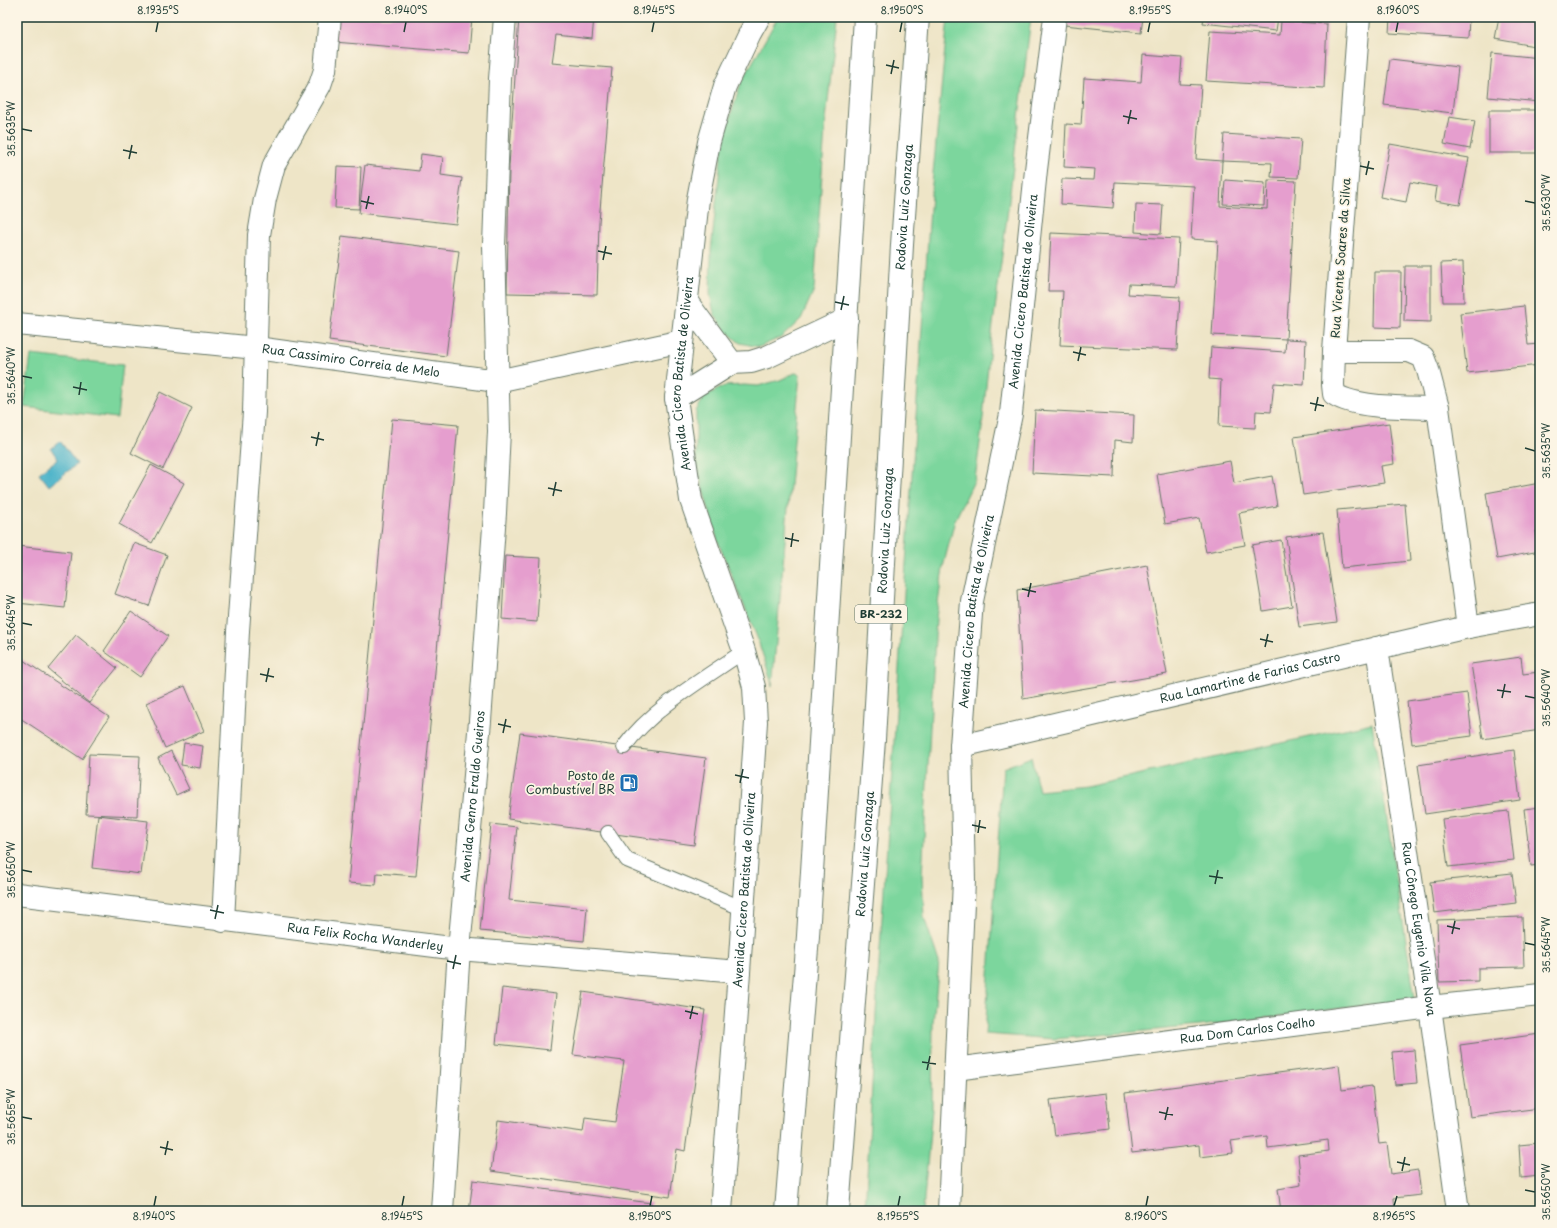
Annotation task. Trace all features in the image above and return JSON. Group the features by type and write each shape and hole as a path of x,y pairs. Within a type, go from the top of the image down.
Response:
{"main road":[{"path":"223,921 238,631 254,412 259,235 265,199 274,165 320,86 325,70 330,17"},
{"name":"Avenida Genro Eraldo Gueiros","path":"442,1211 459,949 480,720 499,431 494,245 500,79 505,17"},
{"name":"Avenida Cicero Batista de Oliveira","path":"721,1211 744,908 756,722 754,687 744,651 691,500 676,398 698,199 709,142 725,86 759,17"},
{"path":"786,1211 808,936 865,17"},
{"name":"Rodovia Luiz Gonzaga","path":"838,1211 874,740 902,253 918,17"},
{"name":"Avenida Cicero Batista de Oliveira","path":"949,1211 964,881 960,746 972,601 1011,414 1036,170 1055,17"},
{"name":"Rua Vicente Soares da Silva","path":"1359,17 1334,351 1410,351 1423,357 1438,408 1468,627"},
{"path":"687,302 732,363"},
{"path":"676,398 732,363 751,362 767,358 847,319"},
{"name":"Rua Cassimiro Correia de Melo","path":"17,324 256,348 497,381 682,341"},
{"path":"1334,351 1334,394 1341,399 1352,403 1371,405 1438,408"},
{"name":"Rua Lamartine de Farias Castro","path":"960,746 1468,627 1540,614"},
{"name":"Rua Cônego Eugenio Vila Nova","path":"1377,648 1430,1007 1458,1211"},
{"name":"Rua Felix Rocha Wanderley","path":"17,894 223,921 459,949 739,972"},
{"name":"Rua Dom Carlos Coelho","path":"955,1069 1430,1007 1540,995"}],"lane":[{"path":"624,747 634,733 671,702 744,651"},
{"path":"608,833 627,860 744,908"}],"green space":[{"path":"778,17 837,17 825,129 814,290 801,319 782,337 759,347 740,343 726,331 714,314 710,294 711,251 722,148 731,114 741,83"},
{"path":"948,17 1031,17 975,479 955,520 943,567 936,618 922,876 924,917 939,962 933,1023 932,1108 923,1211 865,1211 878,978 931,194"},
{"path":"31,355 123,365 117,418 24,407"},
{"path":"795,373 800,374 772,687 757,637 718,542 702,486 696,460 696,411 705,396 725,386 758,386 780,380"},
{"path":"1372,723 1415,999 1200,1026 1055,1039 985,1034 1003,768 1031,757 1039,791 1086,786"}],"water":[{"path":"60,441 77,464 49,486 39,473 58,459 51,449"}],"building":[{"path":"336,17 472,17 469,53 334,42"},
{"path":"519,17 594,17 592,39 556,35 552,63 612,68 599,222 597,295 507,293 509,166"},
{"path":"1065,17 1143,17 1141,33 1064,25"},
{"path":"1204,17 1278,17 1276,31 1203,23"},
{"path":"1390,17 1469,17 1468,38 1389,33"},
{"path":"1499,17 1530,17 1540,19 1540,47 1495,39"},
{"path":"1281,21 1327,24 1324,88 1206,81 1210,31 1280,35"},
{"path":"1492,53 1540,58 1540,102 1488,97"},
{"path":"1143,55 1182,58 1180,84 1201,85 1196,159 1222,161 1220,206 1267,209 1268,180 1296,181 1286,339 1212,335 1218,241 1191,239 1194,186 1115,182 1113,208 1061,204 1062,179 1094,180 1095,169 1064,167 1066,124 1081,125 1084,78 1141,82"},
{"path":"1390,59 1458,67 1453,113 1384,105"},
{"path":"1489,110 1540,110 1540,153 1489,153"},
{"path":"1449,117 1475,121 1470,149 1444,144"},
{"path":"1224,134 1301,139 1298,178 1271,177 1272,163 1222,161"},
{"path":"1390,144 1469,158 1460,205 1435,201 1437,187 1410,182 1406,202 1380,197"},
{"path":"421,154 443,157 441,175 462,178 456,224 359,213 365,165 419,171"},
{"path":"337,166 361,167 359,209 335,208"},
{"path":"1225,180 1265,183 1264,206 1223,204"},
{"path":"1136,204 1163,205 1161,234 1135,232"},
{"path":"1051,233 1179,239 1176,286 1129,284 1128,294 1180,297 1177,350 1060,345 1063,291 1048,291"},
{"path":"342,236 459,251 446,356 329,341"},
{"path":"1463,262 1464,302 1443,302 1441,263"},
{"path":"1405,266 1431,266 1431,322 1404,321"},
{"path":"1375,272 1401,272 1400,328 1374,327"},
{"path":"1524,306 1528,345 1540,344 1540,365 1467,373 1460,313"},
{"path":"1286,339 1306,340 1304,385 1274,383 1271,412 1256,411 1255,428 1219,426 1221,380 1209,379 1211,347 1285,352"},
{"path":"160,392 192,408 163,469 131,453"},
{"path":"1035,410 1134,415 1133,442 1115,440 1114,477 1032,473"},
{"path":"392,419 458,425 416,876 377,873 376,885 348,883"},
{"path":"1389,423 1394,464 1381,466 1384,483 1303,495 1294,437"},
{"path":"1230,461 1234,483 1272,476 1277,506 1239,513 1245,545 1206,552 1199,518 1165,524 1157,474"},
{"path":"151,465 184,483 152,543 119,524"},
{"path":"1540,483 1540,530 1536,531 1540,551 1497,559 1486,493"},
{"path":"1405,504 1410,561 1342,568 1337,510"},
{"path":"1323,532 1337,622 1299,627 1286,537"},
{"path":"1281,540 1292,606 1263,611 1252,545"},
{"path":"134,543 167,555 149,606 115,594"},
{"path":"17,546 71,552 65,608 17,603"},
{"path":"505,556 541,558 537,622 502,619"},
{"path":"1147,565 1167,674 1023,699 1017,590"},
{"path":"131,611 168,636 140,677 104,651"},
{"path":"76,635 117,668 89,703 48,669"},
{"path":"1536,654 1540,654 1540,730 1483,739 1471,664 1521,657 1523,674 1539,672"},
{"path":"17,656 109,717 82,759 17,716"},
{"path":"185,686 204,731 165,748 146,703"},
{"path":"1467,693 1472,736 1412,744 1407,701"},
{"path":"520,733 706,758 694,845 508,819"},
{"path":"184,743 203,746 200,768 181,765"},
{"path":"1514,750 1520,800 1425,814 1418,765"},
{"path":"171,751 189,789 176,795 158,758"},
{"path":"89,754 140,756 137,816 86,814"},
{"path":"1540,807 1540,865 1531,866 1524,809"},
{"path":"1508,811 1514,860 1448,867 1442,819"},
{"path":"98,815 148,821 141,874 92,868"},
{"path":"491,824 517,827 509,900 587,908 584,941 480,931"},
{"path":"1512,873 1516,903 1434,913 1430,882"},
{"path":"1522,917 1524,967 1478,968 1478,981 1439,982 1437,920"},
{"path":"502,988 556,994 550,1050 496,1044"},
{"path":"583,992 705,1010 685,1151 677,1149 670,1197 491,1171 498,1120 583,1132 585,1118 615,1122 624,1061 573,1055"},
{"path":"1540,1034 1540,1108 1470,1117 1460,1045"},
{"path":"1414,1050 1417,1083 1395,1085 1392,1052"},
{"path":"1339,1065 1342,1090 1372,1086 1379,1144 1387,1143 1391,1174 1418,1170 1421,1195 1394,1198 1395,1211 1281,1211 1278,1189 1301,1185 1298,1155 1329,1151 1328,1140 1268,1148 1267,1136 1231,1141 1233,1153 1200,1157 1199,1145 1132,1153 1125,1093"},
{"path":"1106,1093 1110,1129 1055,1136 1050,1100"},
{"path":"1540,1143 1540,1176 1521,1178 1519,1145"},
{"path":"473,1180 651,1203 650,1211 469,1211"}],"place":[{"name":"Posto de Combustível BR","path":"629,783"}]}
